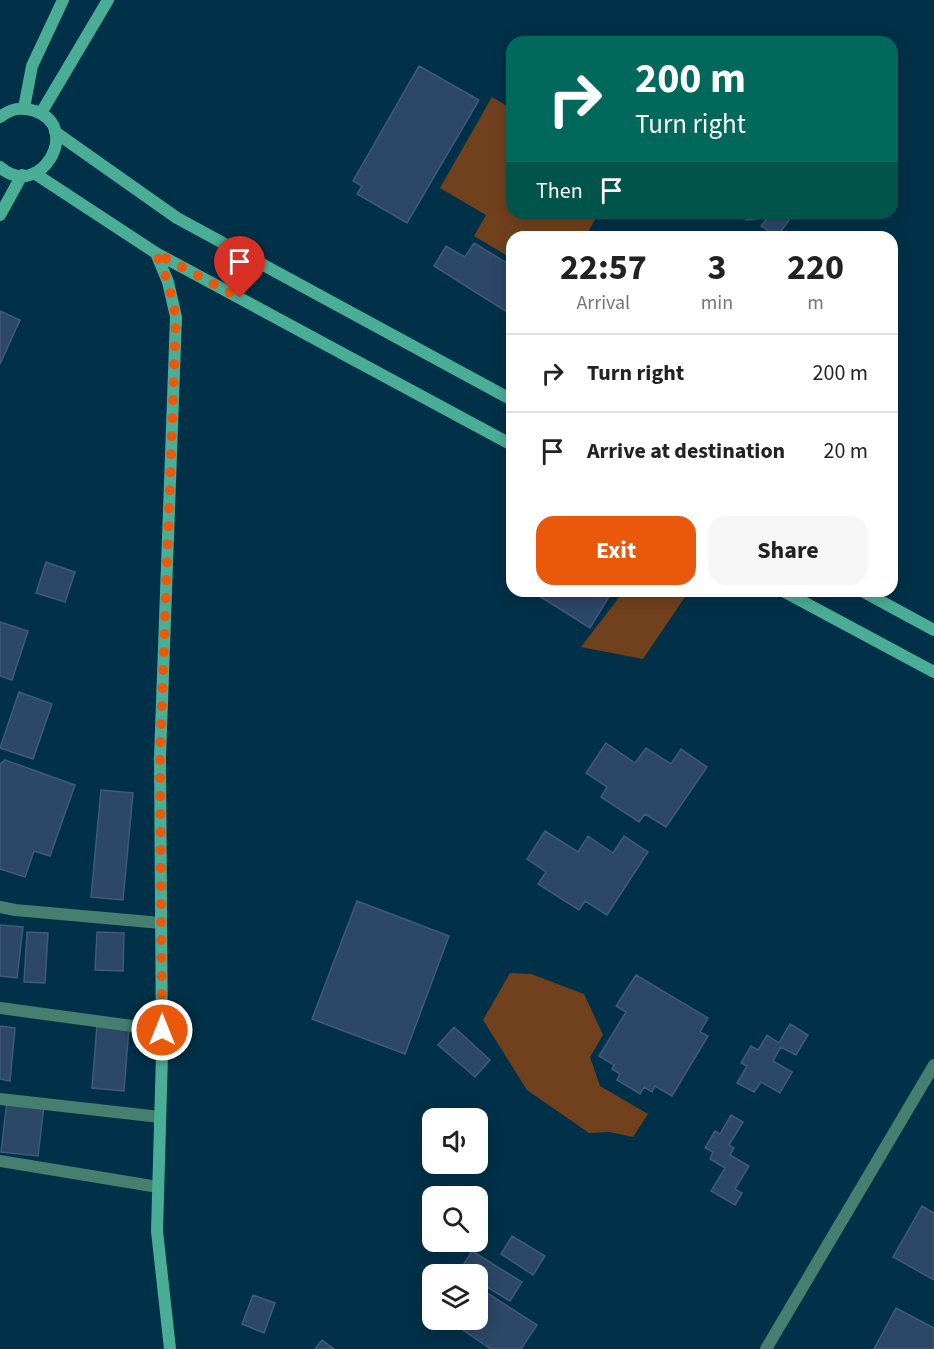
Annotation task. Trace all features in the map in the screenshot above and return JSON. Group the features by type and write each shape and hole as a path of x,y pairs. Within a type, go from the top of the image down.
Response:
{"street":[{"path":"24,108 32,66 63,0"},
{"path":"41,113 108,0"},
{"path":"3,110 24,108 41,113 55,132 177,218 506,397"},
{"path":"0,166 13,174 28,174 42,169 53,156 55,132"},
{"path":"0,215 28,174"},
{"path":"28,174 156,253 506,442"},
{"path":"156,253 168,282 176,317 160,757 162,1030 157,1231 170,1349"},
{"path":"794,597 934,672"},
{"path":"873,597 934,630"},
{"path":"0,907 161,923"},
{"path":"0,1008 162,1030"},
{"path":"766,1349 934,1065"},
{"path":"0,1099 160,1117"},
{"path":"0,1161 158,1187"}],"shaded area":[{"path":"492,97 506,105 506,219 596,219 588,231 506,231 506,255 474,236 486,215 440,188"},
{"path":"619,597 685,597 643,659 581,647"},
{"path":"510,973 531,974 584,994 603,1035 590,1057 600,1086 648,1114 633,1137 610,1132 589,1133 527,1090 483,1020"}],"building":[{"path":"419,66 479,100 407,223 357,194 362,186 353,181"},
{"path":"790,219 781,231 768,231 761,226 766,220"},
{"path":"474,243 506,262 506,311 434,266 446,246 465,257"},
{"path":"0,311 20,320 0,364"},
{"path":"46,562 75,572 65,602 36,593"},
{"path":"541,597 609,597 590,628"},
{"path":"0,622 28,631 12,680 0,676"},
{"path":"19,692 52,704 33,759 0,748"},
{"path":"606,743 635,763 646,748 671,764 681,749 707,767 666,827 645,814 639,822 601,797 607,787 586,773"},
{"path":"5,760 75,785 50,856 34,851 25,877 0,869 0,764"},
{"path":"101,790 133,793 123,900 91,897"},
{"path":"545,831 578,852 588,836 613,853 624,836 648,852 607,915 585,901 579,910 538,884 546,872 527,859"},
{"path":"357,901 449,936 405,1054 312,1019"},
{"path":"0,925 23,927 17,978 0,976"},
{"path":"27,932 48,933 45,983 24,982"},
{"path":"97,932 124,933 123,971 95,970"},
{"path":"636,975 708,1018 700,1032 708,1036 672,1096 655,1086 652,1092 644,1087 640,1094 617,1080 620,1074 612,1069 614,1065 599,1056 626,1012 616,1006"},
{"path":"790,1024 808,1035 796,1055 781,1047 773,1061 792,1072 780,1093 761,1082 754,1092 737,1083 747,1066 741,1063 751,1046 758,1050 767,1035 779,1043"},
{"path":"97,1025 129,1027 124,1091 92,1088"},
{"path":"0,1026 15,1028 10,1081 0,1079"},
{"path":"454,1027 490,1060 475,1077 438,1045"},
{"path":"7,1101 44,1106 38,1156 1,1152"},
{"path":"731,1115 743,1122 729,1145 734,1148 730,1155 749,1166 735,1189 742,1193 735,1205 711,1191 725,1168 710,1159 713,1152 705,1148 715,1131 720,1134"},
{"path":"922,1206 934,1213 934,1280 893,1257"},
{"path":"512,1236 545,1256 533,1275 501,1254"},
{"path":"474,1252 522,1282 510,1301 488,1288 488,1264 464,1264"},
{"path":"488,1293 537,1325 521,1349 491,1349 463,1330 488,1330"},
{"path":"253,1295 275,1303 264,1333 242,1324"},
{"path":"896,1308 934,1328 934,1349 874,1349"},
{"path":"322,1340 334,1349 315,1349"}],"route":[{"path":"162,1030 160,757 176,317 168,282 156,253 240,298"}]}
